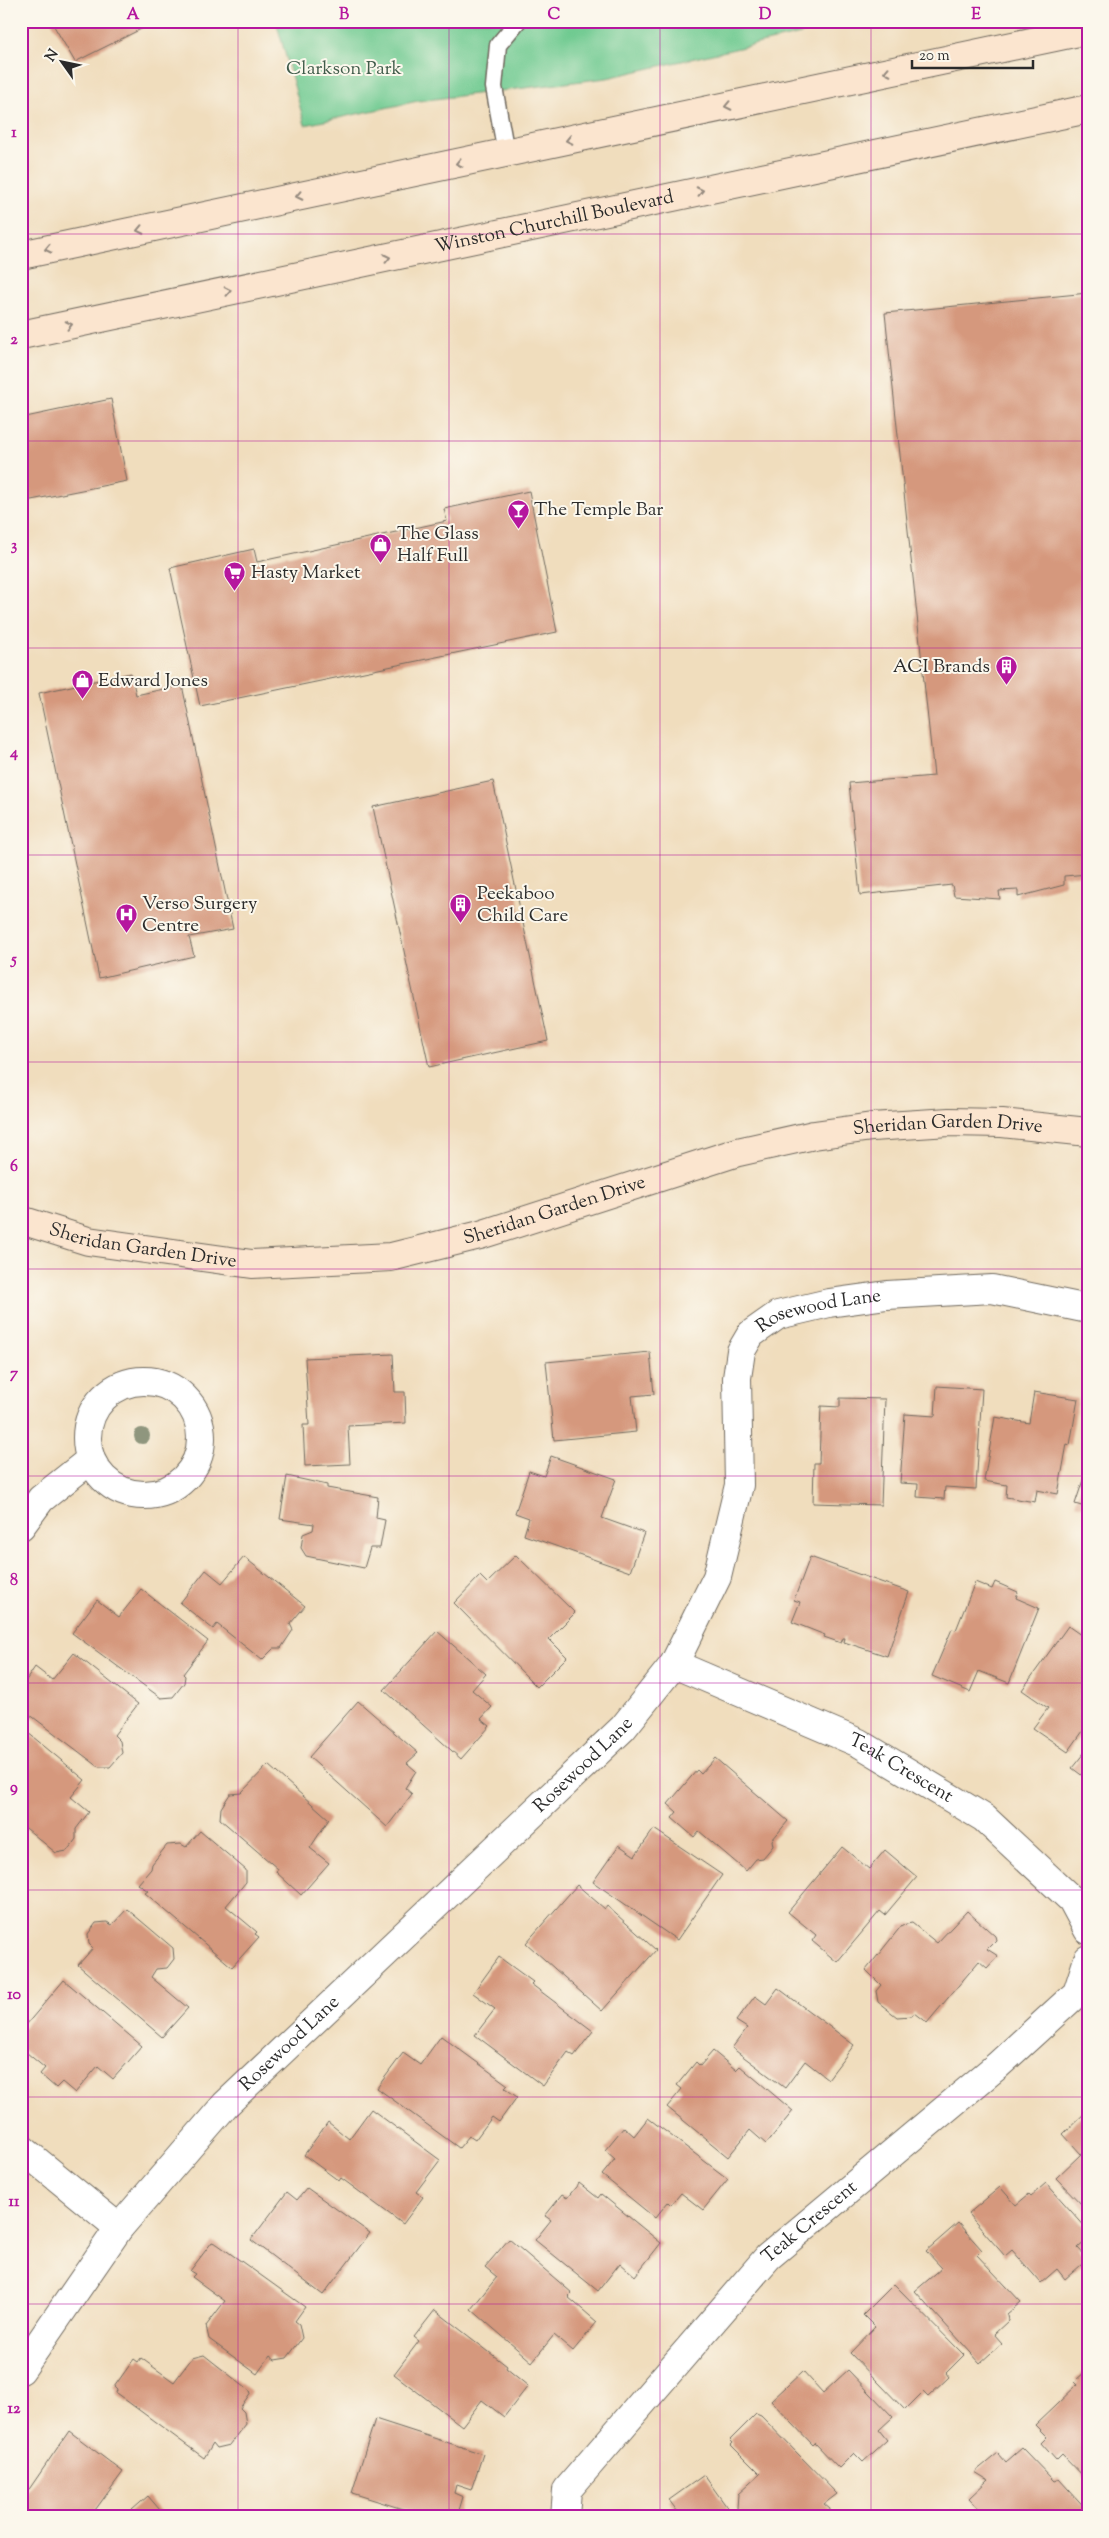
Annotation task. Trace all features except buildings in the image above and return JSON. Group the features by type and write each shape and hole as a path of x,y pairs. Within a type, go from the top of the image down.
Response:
{"main road":[{"path":"21,255 1088,30"},
{"name":"Winston Churchill Boulevard","path":"21,335 1088,109"},
{"name":"Sheridan Garden Drive","path":"21,1220 88,1241 252,1264 391,1257 480,1235 738,1152 814,1135 949,1122 1002,1123 1088,1132"}],"street":[{"name":"Rosewood Lane","path":"21,2370 119,2228 225,2106 623,1728 674,1664 717,1577 739,1485 737,1378 741,1351 751,1334 778,1315 829,1303 887,1295 992,1290 1088,1310"},
{"path":"147,1381 166,1385 181,1396 194,1411 200,1428 200,1447 195,1465 184,1480 168,1490 150,1496 132,1495 114,1488 100,1476 90,1460 86,1441 88,1422 97,1405 110,1391 128,1383 147,1381"},
{"path":"21,1526 42,1499 90,1460"},
{"name":"Teak Crescent","path":"674,1664 859,1743 984,1818 1072,1900 1088,1930"},
{"name":"Teak Crescent","path":"565,2517 567,2490 768,2258 997,2066 1077,1993 1088,1959"},
{"path":"21,2148 119,2228"}],"lane":[{"path":"506,153 494,87 498,45 518,21"}],"green space":[{"name":"Clarkson Park","path":"276,21 858,21 607,78 418,101 305,125"}],"place":[{"name":"The Temple Bar","path":"518,529"},
{"name":"The Glass Half Full","path":"381,564"},
{"name":"Hasty Market","path":"235,592"},
{"name":"ACI Brands","path":"1006,686"},
{"name":"Edward Jones","path":"82,700"},
{"name":"Peekaboo Child Care","path":"461,924"},
{"name":"Verso Surgery Centre","path":"126,934"}]}
